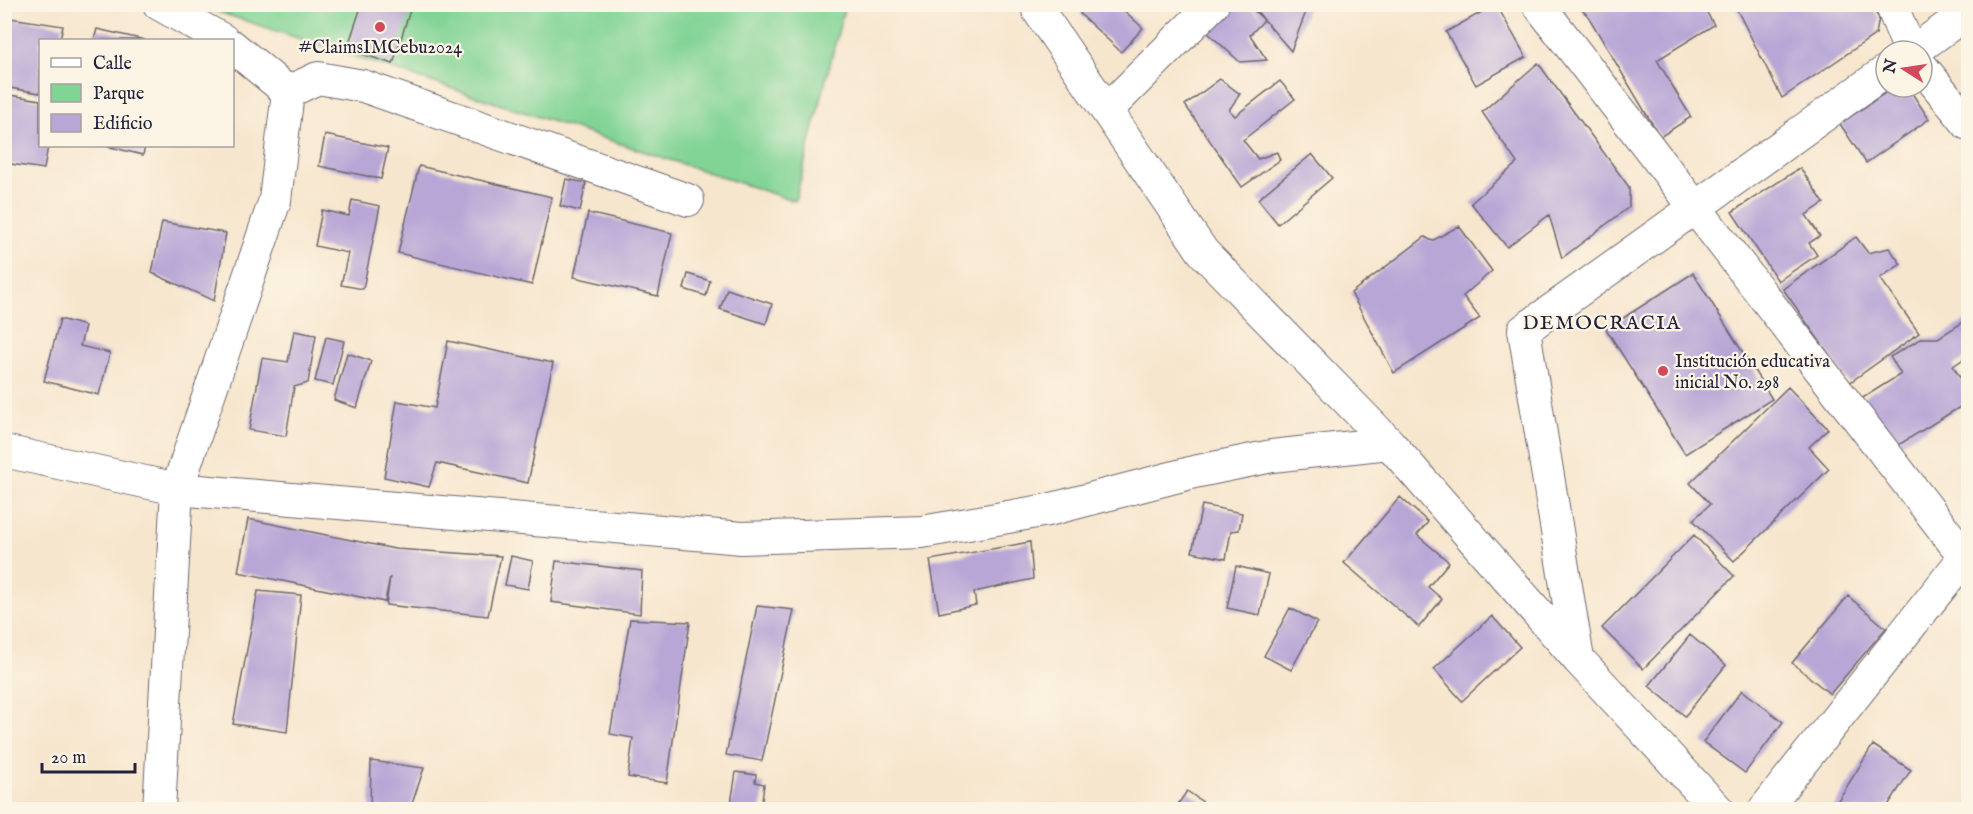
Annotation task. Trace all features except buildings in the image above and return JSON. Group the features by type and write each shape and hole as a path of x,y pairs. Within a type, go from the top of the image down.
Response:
{"street":[{"path":"159,4 221,39"},
{"path":"1037,4 1203,252 1389,443 1578,659 1718,810"},
{"path":"1107,110 1213,4"},
{"path":"1538,4 1967,558 1764,810"},
{"path":"1891,4 1905,39"},
{"path":"1931,39 1968,12"},
{"path":"234,48 288,92"},
{"path":"288,92 318,78 363,86 688,200"},
{"path":"1578,659 1524,330 1874,80"},
{"path":"1934,83 1968,124"},
{"path":"159,810 177,489 275,200 288,92"},
{"path":"4,451 177,489 742,538 922,532 1048,510 1194,471 1272,456 1389,443"}],"green space":[{"path":"197,5 845,5 795,201"}],"place":[{"name":"#ClaimsIMCebu2024","path":"380,27"},
{"name":"Institución educativa inicial No. 298","path":"1663,371"}],"district":[{"name":"DEMOCRACIA","path":"1602,322"}]}
